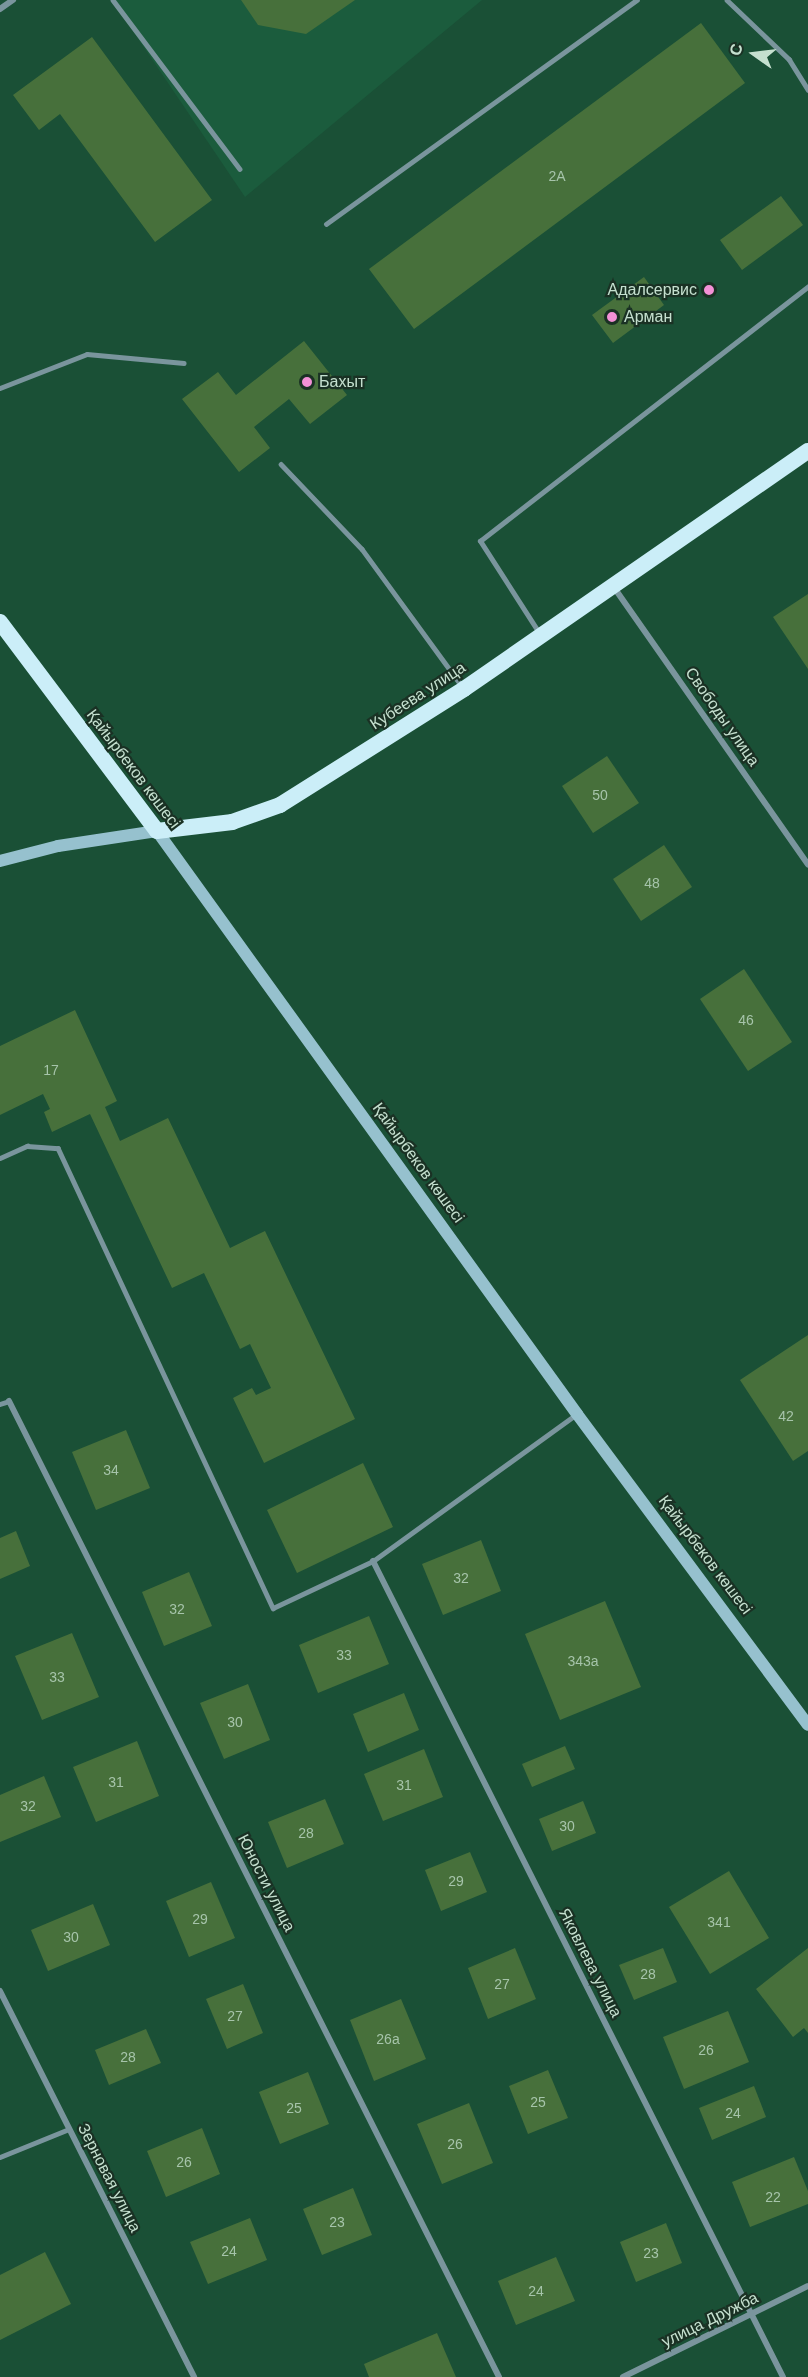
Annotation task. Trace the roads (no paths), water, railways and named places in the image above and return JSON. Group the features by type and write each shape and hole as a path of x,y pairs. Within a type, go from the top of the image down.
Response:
{"highway":[{"name":"Кубеева улица","path":"157,831 231,822 279,805 464,689 808,451"},
{"name":"Қайырбеков көшесі","path":"0,622 157,831"}],"main road":[{"name":"Кубеева улица","path":"0,861 58,846 157,831"},
{"name":"Қайырбеков көшесі","path":"157,831 577,1414 808,1725"}],"street":[{"path":"0,9 14,0"},
{"name":"Свободы улица","path":"613,586 808,864"},
{"name":"Юности улица","path":"9,1401 499,2377"},
{"name":"Яковлева улица","path":"373,1561 783,2377"},
{"name":"Зерновая улица","path":"0,1991 194,2377"},
{"name":"улица Дружба","path":"623,2377 753,2316 808,2286"}],"lane":[{"path":"113,0 240,169"},
{"path":"326,224 637,0"},
{"path":"727,0 789,59 808,89"},
{"path":"541,635 480,541 808,287"},
{"path":"0,388 87,354 184,363"},
{"path":"281,464 362,549 464,689"},
{"path":"0,1158 27,1146 58,1148 273,1608 373,1561 577,1414"},
{"path":"0,1404 9,1401"},
{"path":"0,2157 69,2129"}],"place":[{"name":"Адалсервис","path":"709,290"},
{"name":"Арман","path":"612,317"},
{"name":"Бахыт","path":"307,382"}]}
